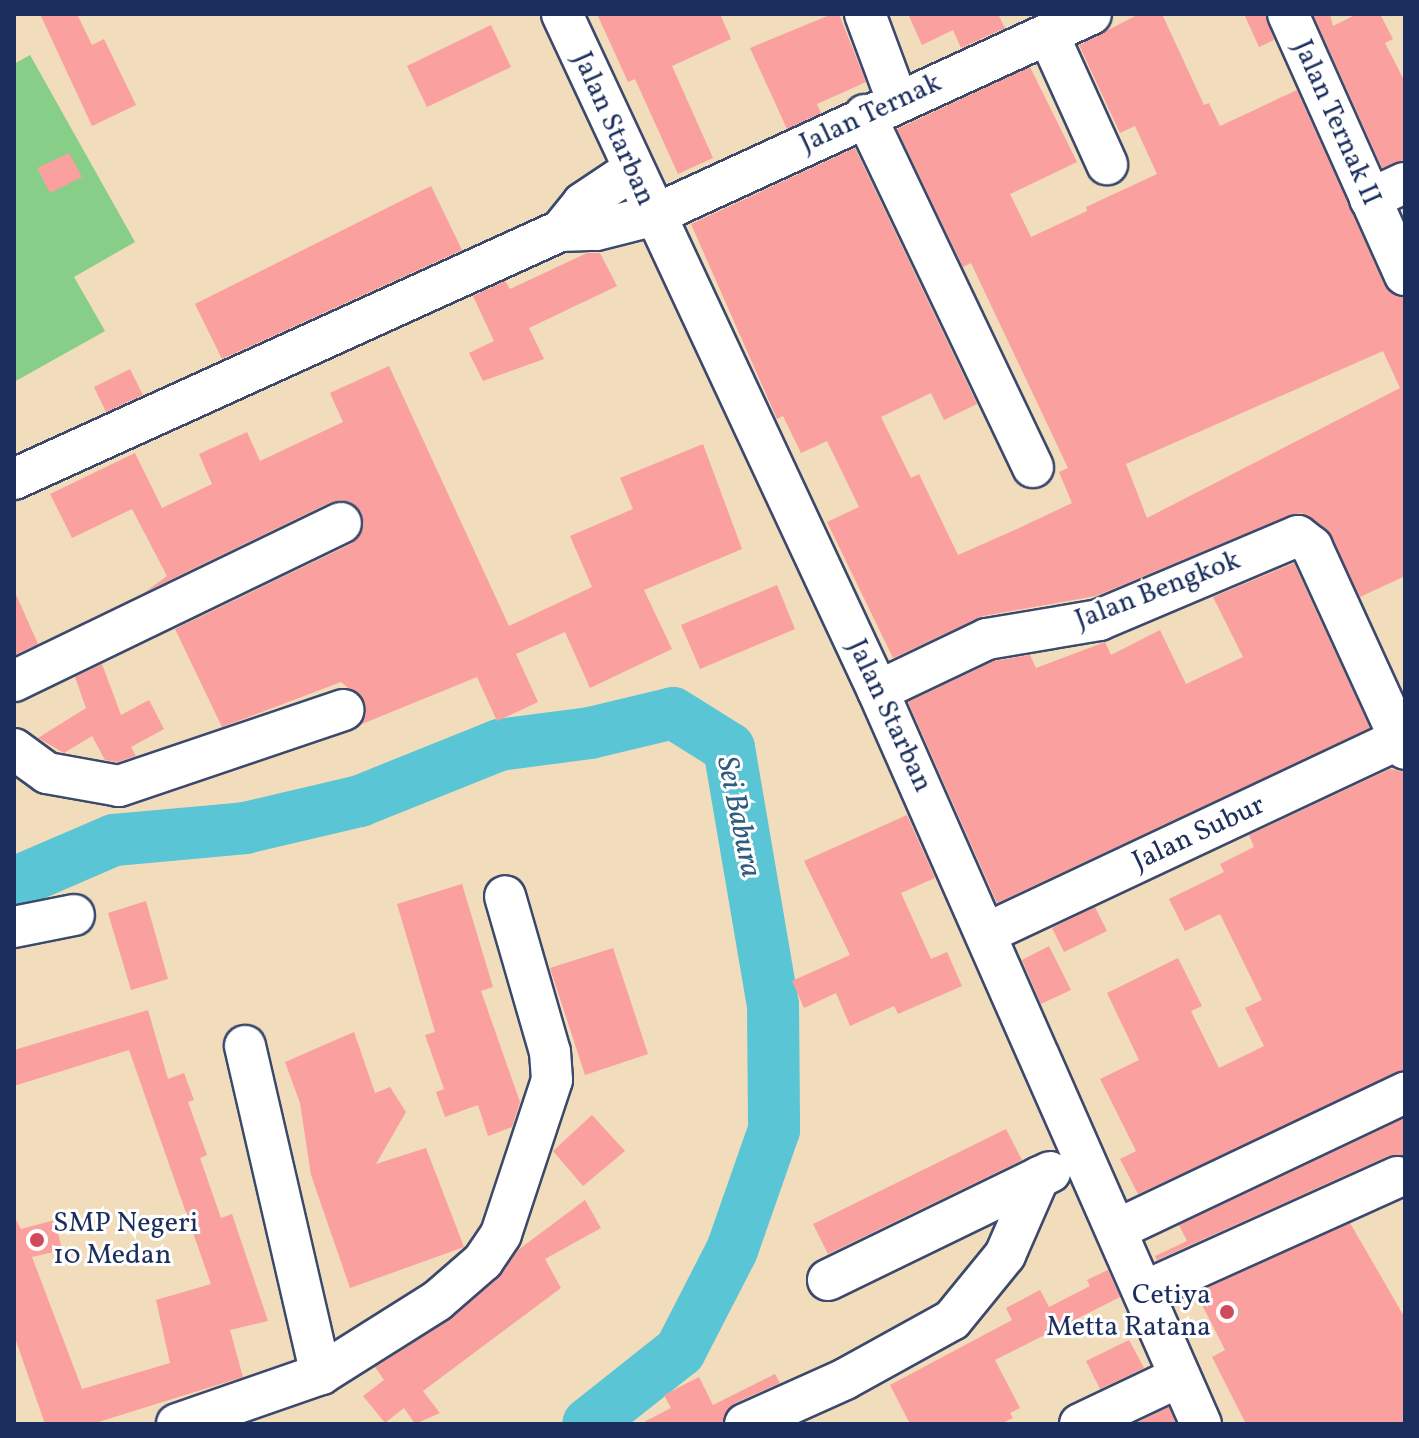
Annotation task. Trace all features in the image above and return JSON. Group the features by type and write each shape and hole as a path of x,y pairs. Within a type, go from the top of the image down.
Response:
{"street":[{"name":"Jalan Starban","path":"562,14 652,216 878,691 1086,1154 1201,1424"},
{"path":"865,14 881,108 1033,467"},
{"name":"Jalan Ternak","path":"560,231 596,230 652,216 1091,14"},
{"name":"Jalan Ternak II","path":"1288,14 1405,275"},
{"path":"1048,34 1107,164"},
{"path":"14,479 560,231 583,203 631,171"},
{"path":"1370,199 1405,183"},
{"path":"14,681 341,523"},
{"name":"Jalan Bengkok","path":"878,691 987,639 1099,620 1303,536 1402,744"},
{"path":"14,749 47,773 119,786 344,710"},
{"name":"Jalan Subur","path":"987,933 1402,744"},
{"path":"177,1424 321,1374 437,1301 483,1261 501,1234 552,1080 550,1052 505,896"},
{"path":"14,927 74,915"},
{"path":"245,1046 321,1374"},
{"path":"1118,1229 1405,1093"},
{"path":"828,1280 1086,1154"},
{"path":"745,1424 845,1379 952,1320 1005,1255 1039,1177"},
{"path":"1145,1291 1397,1177"},
{"path":"1080,1424 1179,1377"}],"green space":[{"path":"30,55 135,242 74,277 105,331 14,382 14,64"}],"building":[{"path":"40,14 77,14 92,45 104,39 136,105 92,126"},
{"path":"597,14 720,14 731,39 672,66 713,158 678,174 635,79 628,82"},
{"path":"832,14 839,14 866,82 817,104 821,113 787,129 750,48"},
{"path":"908,14 998,14 1005,28 961,48 953,30 922,45"},
{"path":"1139,14 1162,14 1204,105 1209,103 1220,126 1297,90 1384,284 1405,298 1405,576 1360,597 1327,529 1302,513 1290,515 1096,596 983,616 893,658 827,522 859,507 827,441 801,453 783,416 777,419 691,224 855,148 977,404 944,420 931,393 881,417 911,478 919,474 958,555 1017,529 1072,503 1059,472 1068,468 971,263 963,267 897,129 1030,67 1077,162 1010,194 1031,237 1157,174 1135,126 1120,133 1079,45","holes":["1383,351 1400,388 1147,518 1126,464"]},
{"path":"1244,14 1265,14 1274,40 1259,47"},
{"path":"1313,14 1330,14 1333,26 1357,14 1380,14 1393,39 1385,43 1405,82 1405,160 1382,168"},
{"path":"491,25 511,67 427,107 407,66"},
{"path":"69,153 82,177 50,193 37,168"},
{"path":"431,186 462,250 222,359 195,304"},
{"path":"587,253 600,253 617,286 529,328 544,359 483,381 469,353 494,341 473,296 505,281 510,289"},
{"path":"389,366 509,626 592,587 570,536 633,509 620,478 703,444 742,549 644,590 672,649 590,688 565,632 516,654 538,702 497,721 477,677 362,724 365,702 341,682 222,727 175,629 351,544 364,525 361,512 343,500 331,502 145,592 167,576 132,509 72,538 50,494 135,453 162,508 212,484 199,454 247,432 260,461 343,422 330,393"},
{"path":"130,369 143,395 106,412 94,387"},
{"path":"1294,563 1370,728 997,903 908,702 994,661 1030,655 1036,668 1105,642 1111,655 1160,630 1186,684 1243,657 1213,597"},
{"path":"777,585 795,629 700,669 681,625"},
{"path":"14,590 38,644 14,655"},
{"path":"102,664 121,715 149,700 164,729 131,747 136,756 117,762 105,760 92,736 64,753 38,738 86,708 75,677"},
{"path":"1390,769 1405,772 1405,1070 1138,1194 1120,1159 1136,1151 1100,1079 1139,1060 1107,993 1178,958 1202,1006 1191,1011 1219,1068 1264,1046 1245,1008 1262,1000 1220,914 1185,931 1169,899 1224,872 1220,864 1254,847 1249,835"},
{"path":"907,815 935,878 901,893 931,959 947,952 962,986 898,1014 894,1006 850,1026 836,993 804,1008 792,981 850,955 804,861"},
{"path":"462,884 493,987 481,991 520,1102 512,1127 488,1136 478,1105 445,1117 436,1092 444,1089 425,1035 435,1032 397,904"},
{"path":"146,901 168,979 131,990 108,913"},
{"path":"1095,907 1107,931 1064,952 1052,928"},
{"path":"1049,946 1071,990 1041,1004 1022,960"},
{"path":"613,948 648,1054 585,1075 550,968"},
{"path":"148,1010 168,1079 184,1073 194,1100 188,1102 207,1155 200,1158 221,1218 232,1214 268,1321 230,1330 243,1377 92,1424 45,1424 14,1335 14,1216 21,1229 55,1220 62,1250 32,1257 82,1389 170,1363 156,1300 211,1284 129,1050 14,1086 14,1050"},
{"path":"354,1032 375,1093 390,1087 406,1112 376,1164 426,1148 464,1247 350,1288 311,1175 300,1103 285,1062"},
{"path":"592,1115 625,1151 583,1186 553,1151"},
{"path":"1405,1118 1405,1156 1388,1156 1157,1260 1155,1256 1187,1241 1179,1225"},
{"path":"1006,1129 1022,1160 828,1254 813,1224"},
{"path":"585,1200 601,1228 545,1259 561,1288 423,1391 440,1413 415,1424 404,1408 385,1423 363,1396 384,1380 375,1367 452,1318 498,1278 518,1250"},
{"path":"1350,1223 1405,1318 1405,1424 1246,1424 1212,1357 1225,1350 1196,1293"},
{"path":"1108,1270 1120,1297 995,1360 1020,1408 1010,1413 1013,1418 1001,1424 910,1424 890,1385 1012,1320 1006,1308 1040,1290 1049,1307 1090,1286 1087,1280"},
{"path":"1129,1340 1144,1368 1100,1389 1086,1361"},
{"path":"775,1374 780,1383 735,1403 722,1424 640,1424 671,1408 664,1395 699,1377 713,1405"},
{"path":"1169,1407 1176,1424 1134,1424"}],"waterway":[{"name":"Sei Babura","path":"14,883 114,840 245,828 360,801 499,745 590,733 673,713 729,748 773,1005 774,1130 732,1250 680,1351 588,1424"}],"place":[{"name":"SMP Negeri 10 Medan","path":"37,1240"},
{"name":"Cetiya Metta Ratana","path":"1227,1312"}]}
